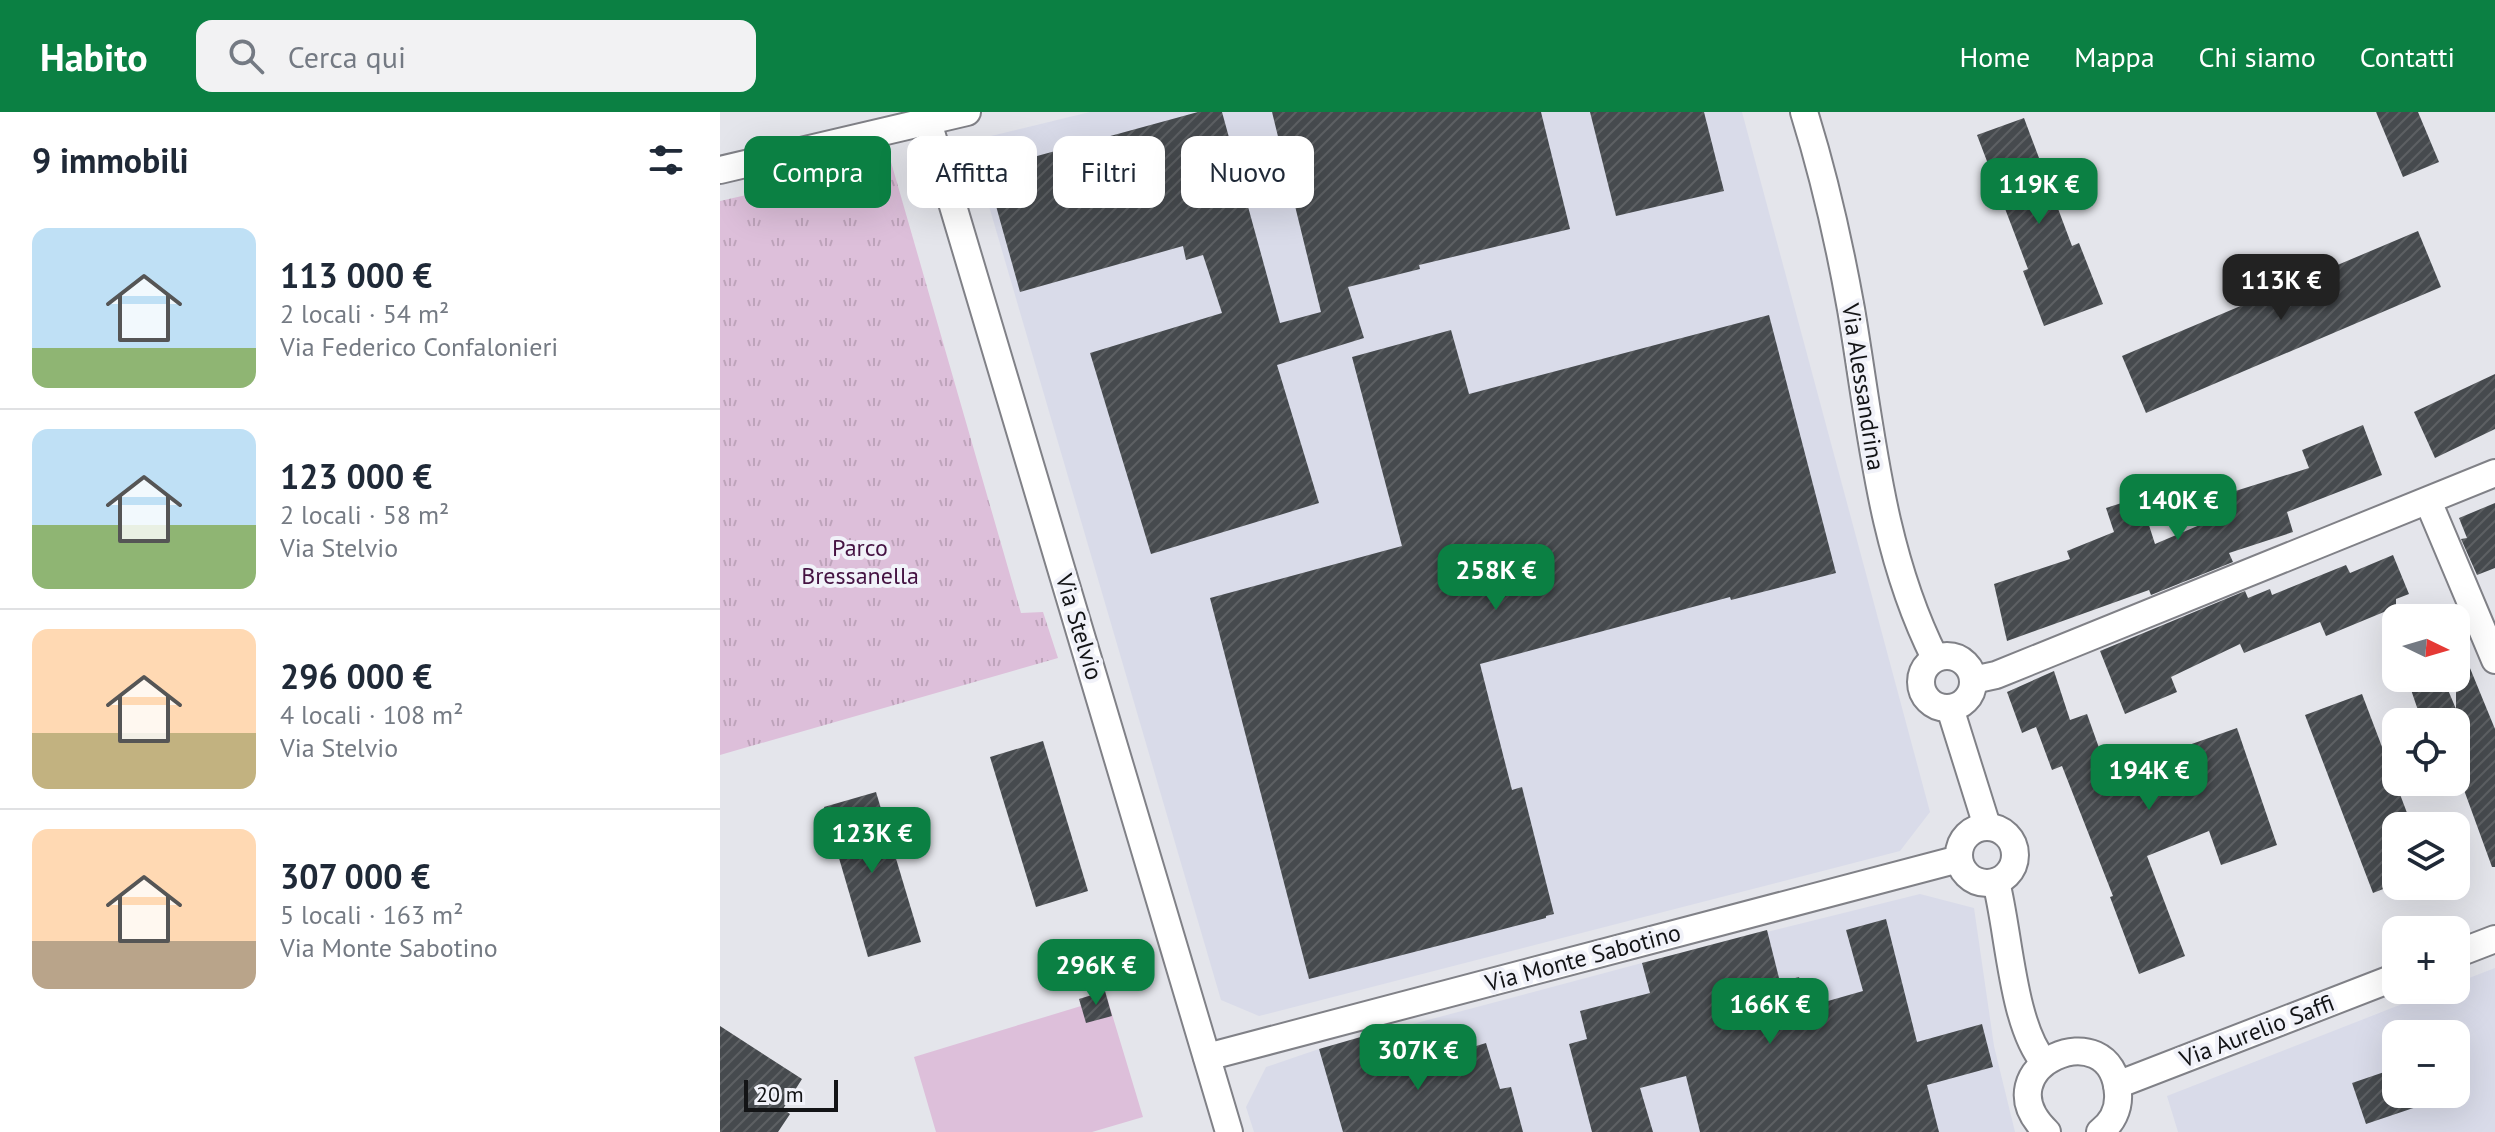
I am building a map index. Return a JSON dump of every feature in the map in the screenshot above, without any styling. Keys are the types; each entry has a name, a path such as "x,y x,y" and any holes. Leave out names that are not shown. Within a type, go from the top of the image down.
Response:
{"street":[{"path":"720,170 967,112"},
{"name":"Via Alessandrina","path":"1804,112 1840,254 1885,515 1909,595 1935,658"},
{"name":"Via Stelvio","path":"928,122 1229,1132"},
{"path":"1973,680 1996,675 2495,473"},
{"path":"2428,501 2495,660"},
{"path":"1935,658 1960,658 1973,680 1970,696 1950,708 1932,704 1922,690 1922,672 1935,658"},
{"path":"1950,708 1987,826"},
{"path":"1987,826 2004,832 2014,846 2014,864 2004,878 1996,882 1977,881 1968,876 1959,859 1963,840 1977,828 1987,826"},
{"name":"Via Monte Sabotino","path":"1207,1057 1959,859"},
{"path":"1996,882 2017,995 2035,1050 2044,1062"},
{"path":"2470,949 2495,939"},
{"name":"Via Aurelio Saffi","path":"2117,1085 2382,982"},
{"path":"2047,1132 2037,1123 2031,1111 2030,1084 2044,1062 2072,1051 2101,1059 2117,1085 2119,1100 2115,1115 2100,1132"}],"shaded area":[{"path":"1090,112 1742,112 1930,812 1900,851 1259,1016 1221,1000 990,208 1037,208 1037,136 991,136"},
{"path":"1920,894 1974,908 1994,1046 2015,1132 1254,1132 1246,1107 1266,1067 1319,1049 1642,963"},
{"path":"2495,968 2495,1132 2178,1132 2167,1096 2402,1004 2470,1004 2470,978"}],"green space":[{"name":"Parco Bressanella","path":"891,162 1021,613 1043,612 1058,658 720,755 720,201 744,196 744,208 891,208"},
{"path":"1105,991 1143,1117 1092,1132 936,1132 914,1057 1081,1006 1079,999"}],"building":[{"path":"1198,112 1222,112 1229,136 1181,136 1181,208 1248,208 1280,323 1321,312 1296,208 1314,208 1314,136 1278,136 1272,112 1541,112 1570,229 1419,265 1420,269 1348,287 1364,338 1277,365 1319,503 1151,554 1090,353 1222,313 1203,255 1186,260 1183,246 1020,292 997,208 1037,208 1037,156 1053,152 1053,208 1165,208 1165,136 1110,136"},
{"path":"1590,112 1704,112 1724,191 1616,216"},
{"path":"2376,112 2418,112 2439,162 2403,177"},
{"path":"2024,118 2072,246 2079,243 2103,304 2044,326 2023,271 2028,269 1977,135"},
{"path":"2418,231 2441,287 2146,413 2122,356"},
{"path":"1769,315 1836,573 1731,600 1730,597 1480,664 1512,790 1522,787 1554,914 1309,979 1210,598 1402,546 1352,357 1451,330 1469,394"},
{"path":"2495,374 2495,429 2435,458 2414,412"},
{"path":"2363,425 2382,475 2287,512 2293,532 2229,553 2233,562 2151,595 2149,590 2007,641 1994,584 2070,559 2067,551 2114,532 2106,508 2140,497 2155,544 2235,510 2229,493 2309,468 2302,450"},
{"path":"2495,503 2495,568 2477,575 2461,539 2467,538 2459,518"},
{"path":"2393,555 2409,594 2396,599 2396,604 2382,604 2382,613 2326,636 2320,622 2244,653 2240,644 2171,677 2177,692 2125,714 2100,651 2245,591 2248,598 2270,589 2272,595 2346,565 2350,573"},
{"path":"2470,668 2495,729 2495,867 2492,867 2466,796 2470,796 2470,708 2456,708 2456,692 2470,692"},
{"path":"2054,671 2070,720 2087,714 2114,790 2174,767 2169,752 2237,728 2277,845 2221,865 2209,831 2147,856 2185,956 2139,974 2110,897 2113,896 2062,766 2052,770 2036,727 2022,733 2007,692"},
{"path":"2412,692 2449,692 2456,708 2417,708"},
{"path":"2362,694 2382,747 2382,796 2401,796 2407,812 2382,812 2382,889 2373,893 2305,715"},
{"path":"1043,741 1088,891 1036,907 990,757"},
{"path":"876,792 921,942 868,957 824,807"},
{"path":"1886,919 1917,1042 1982,1024 1993,1067 1927,1085 1939,1132 1700,1132 1686,1076 1640,1088 1653,1132 1592,1132 1569,1044 1587,1039 1580,1011 1650,993 1642,963 1767,930 1780,982 1799,977 1807,1007 1863,991 1846,930"},
{"path":"1105,991 1112,1016 1086,1023 1079,999"},
{"path":"720,1026 802,1079 783,1109 790,1114 778,1132 720,1132"},
{"path":"1371,1034 1384,1074 1486,1043 1500,1089 1511,1087 1523,1132 1343,1132 1319,1049"},
{"path":"2382,1073 2382,1108 2413,1108 2366,1124 2352,1083"}]}
